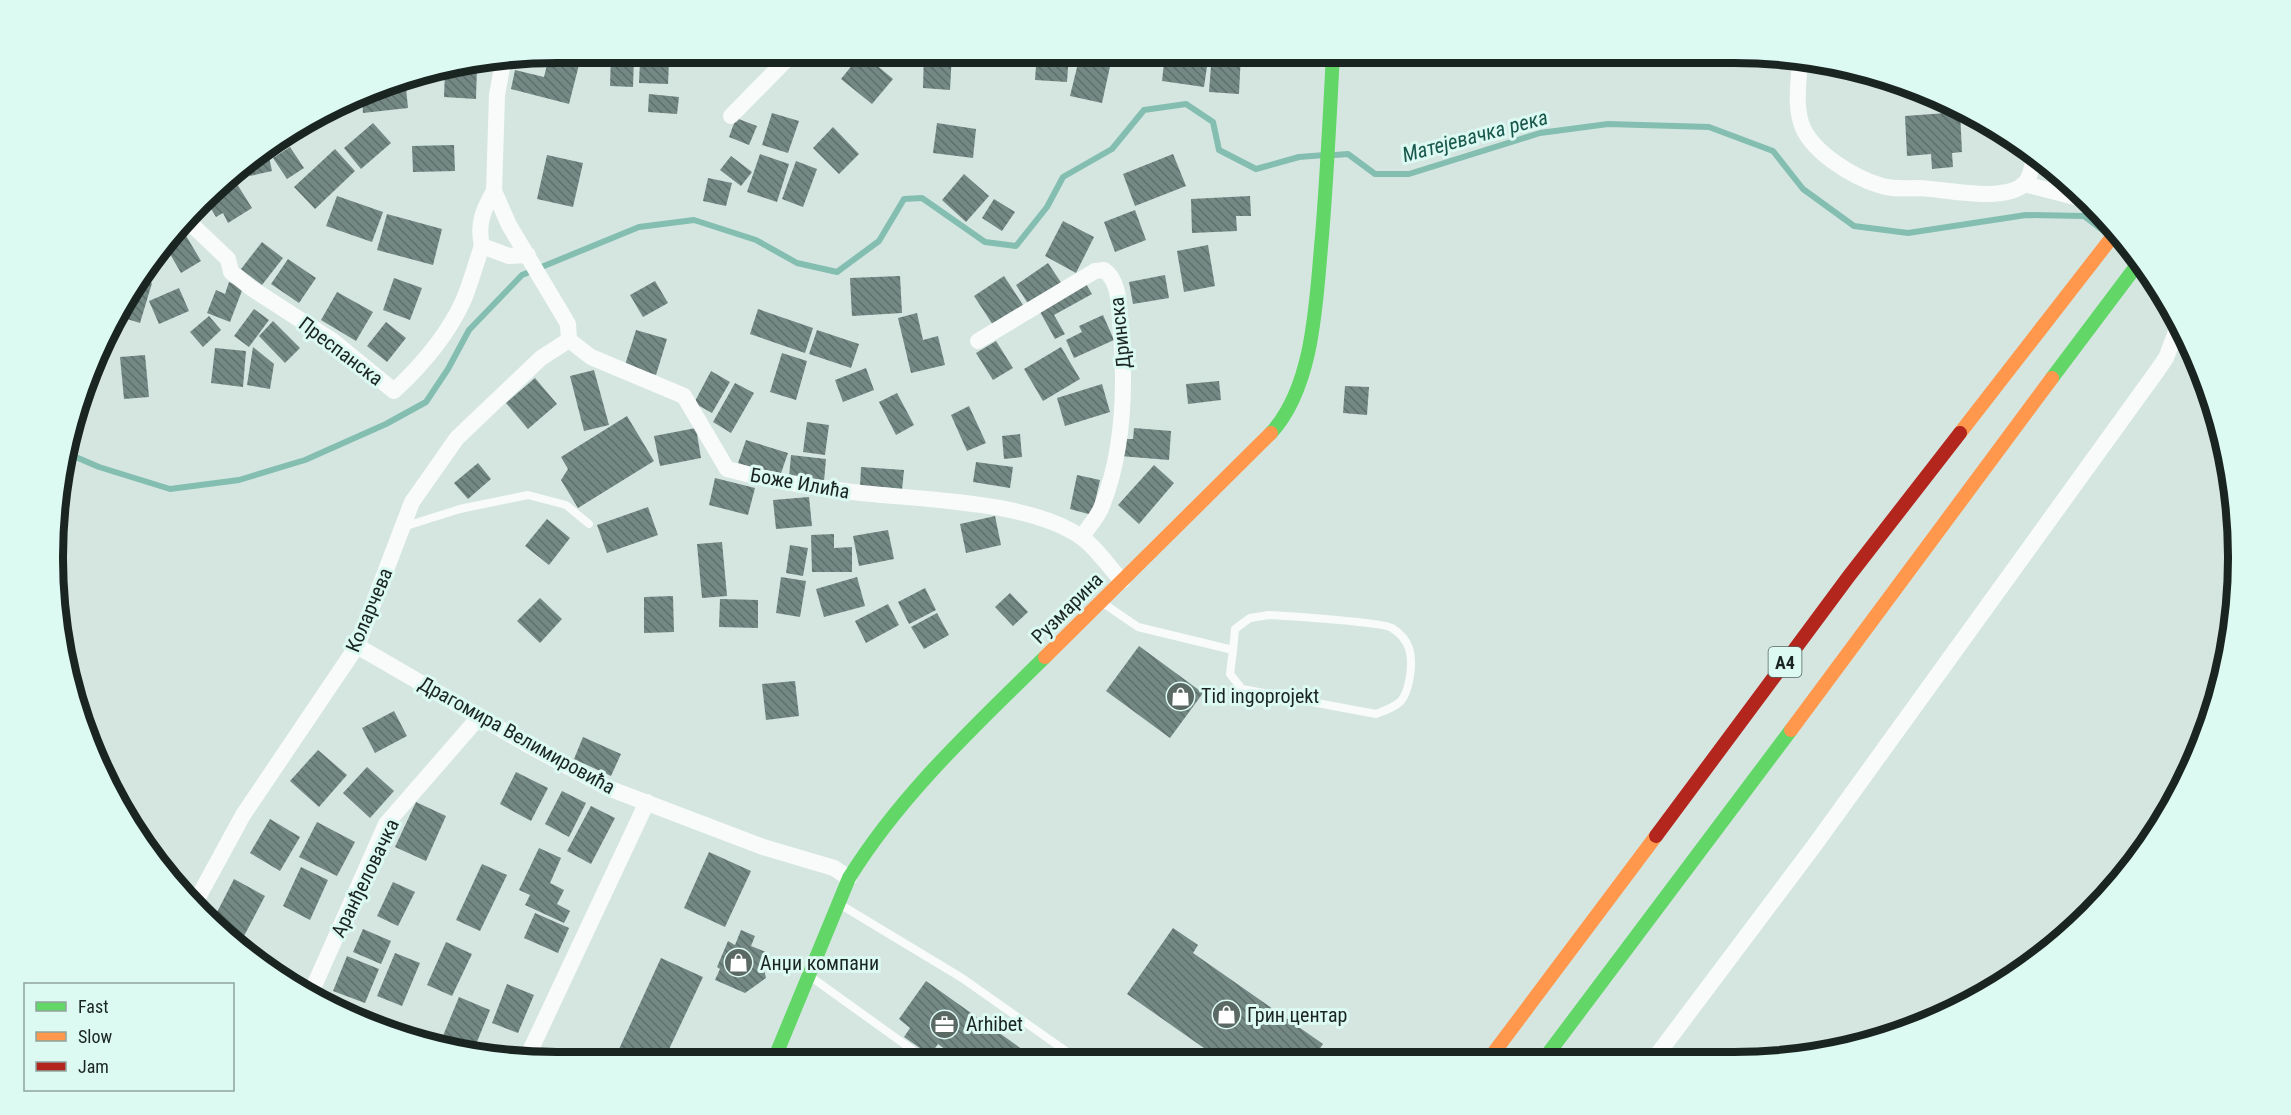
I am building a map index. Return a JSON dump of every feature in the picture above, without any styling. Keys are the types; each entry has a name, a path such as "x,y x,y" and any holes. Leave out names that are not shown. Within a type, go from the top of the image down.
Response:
{"main road":[{"name":"Рузмарина","path":"777,1052 838,903 864,851 905,801 1278,425 1299,383 1314,325 1328,164 1333,63"},
{"name":"A4","path":"1495,1052 1856,567 2111,238"},
{"name":"A4","path":"1549,1052 1712,839 1912,565 2135,268"}],"street":[{"path":"731,116 782,63"},
{"path":"502,66 497,95 494,191 509,225 568,324 569,340"},
{"path":"1800,67 1798,105 1803,129 1820,150 1851,171 1879,185 1893,188 1996,194 2024,184 2070,196"},
{"path":"2024,184 2031,172 2032,163"},
{"path":"494,191 483,208 478,231 483,246 509,255 528,255"},
{"name":"Преспанска","path":"192,225 228,259 231,272 333,340 394,391 412,374 451,321 463,300 483,246"},
{"name":"Дринска","path":"978,341 1095,271 1104,270 1111,276 1118,298 1125,365 1122,410 1114,463 1102,508 1082,537"},
{"path":"1659,1052 1814,846 2157,371 2166,358 2175,335"},
{"name":"Боже Илића","path":"569,340 591,357 684,396 727,469 764,479 852,492 1009,509 1050,522 1082,537 1122,581"},
{"name":"Коларчева","path":"198,897 243,815 357,646 412,502 457,438 541,358 569,340"},
{"name":"Драгомира Велимировића","path":"357,646 598,783 763,847 834,868 849,878"},
{"name":"Аранђеловачка","path":"313,988 386,824 480,716"},
{"path":"531,1049 647,802"}],"lane":[{"path":"403,527 460,509 528,495 566,505 590,524"},
{"path":"1101,601 1138,627 1233,650"},
{"path":"1269,615 1390,626 1409,646 1412,663 1407,694 1396,706 1376,714 1242,689 1230,674 1233,650 1235,629 1250,618 1269,615"},
{"path":"838,903 962,978 1066,1052"},
{"path":"807,975 915,1052"}],"building":[{"path":"547,63 579,63 569,104 511,89 515,70 544,77"},
{"path":"611,63 634,63 633,87 610,86"},
{"path":"640,63 669,63 668,84 639,83"},
{"path":"854,63 874,63 893,79 872,104 841,79"},
{"path":"924,63 951,63 950,90 923,88"},
{"path":"1036,63 1068,63 1067,82 1035,80"},
{"path":"1078,63 1111,63 1102,103 1070,96"},
{"path":"1164,63 1208,63 1204,87 1162,81"},
{"path":"1211,63 1241,63 1239,94 1209,92"},
{"path":"477,70 476,99 444,97 445,77"},
{"path":"406,87 408,108 363,113 362,104"},
{"path":"649,94 679,97 677,114 648,112"},
{"path":"772,113 799,121 788,153 762,145"},
{"path":"1949,113 1960,118 1962,152 1952,153 1953,167 1932,169 1931,154 1907,156 1905,116"},
{"path":"736,118 757,126 749,145 729,137"},
{"path":"373,123 391,143 361,169 344,148"},
{"path":"937,123 976,129 973,158 933,153"},
{"path":"833,127 859,154 839,174 813,148"},
{"path":"454,145 455,171 413,172 412,146"},
{"path":"290,147 304,168 287,179 273,158"},
{"path":"335,149 355,171 315,209 294,187"},
{"path":"760,154 789,164 777,202 747,192"},
{"path":"1173,154 1186,186 1135,206 1123,174"},
{"path":"547,155 583,163 573,207 537,199"},
{"path":"269,156 272,171 250,176 249,171"},
{"path":"731,156 752,172 741,186 720,170"},
{"path":"796,161 817,169 803,207 782,199"},
{"path":"964,174 989,196 966,222 942,200"},
{"path":"708,178 732,183 726,206 703,201"},
{"path":"236,182 252,208 228,223 223,213 216,217 210,206"},
{"path":"337,196 383,212 372,242 326,226"},
{"path":"1250,196 1251,216 1236,216 1237,231 1192,233 1191,199"},
{"path":"994,199 1015,212 1002,231 982,218"},
{"path":"1135,210 1146,240 1115,252 1104,222"},
{"path":"387,214 442,229 433,265 377,250"},
{"path":"1063,221 1094,237 1076,273 1045,256"},
{"path":"184,233 201,261 181,273 169,252"},
{"path":"262,242 283,258 262,285 241,269"},
{"path":"1208,245 1215,286 1184,292 1177,251"},
{"path":"288,259 316,278 299,303 271,284"},
{"path":"1048,263 1062,284 1029,305 1016,285"},
{"path":"1165,275 1169,298 1133,304 1129,282"},
{"path":"900,276 902,313 852,316 850,278"},
{"path":"1004,276 1025,308 995,328 974,296"},
{"path":"394,278 422,288 410,320 383,310"},
{"path":"147,281 152,283 140,323 125,318"},
{"path":"655,281 668,303 643,317 630,295"},
{"path":"229,282 243,288 230,322 207,313 216,290 225,294"},
{"path":"1086,284 1092,294 1054,315 1065,334 1055,339 1039,310"},
{"path":"179,288 189,311 159,324 149,301"},
{"path":"337,292 373,312 356,341 321,320"},
{"path":"254,309 269,320 249,347 234,336"},
{"path":"758,309 813,328 805,353 750,334"},
{"path":"917,313 923,340 938,336 945,365 911,373 898,318"},
{"path":"1103,315 1114,340 1074,358 1066,340 1082,332 1079,326"},
{"path":"209,316 221,330 203,347 190,332"},
{"path":"273,321 300,348 285,363 259,336"},
{"path":"386,322 406,338 387,362 367,346"},
{"path":"636,330 667,339 656,375 625,365"},
{"path":"817,330 859,344 851,368 809,354"},
{"path":"996,341 1013,368 993,380 976,353"},
{"path":"253,347 274,364 270,389 247,385"},
{"path":"1061,347 1080,379 1043,401 1024,369"},
{"path":"215,348 246,351 243,387 211,383"},
{"path":"782,353 807,361 796,400 770,392"},
{"path":"145,355 149,397 124,399 120,357"},
{"path":"866,368 874,390 843,402 835,380"},
{"path":"594,370 609,425 584,431 570,376"},
{"path":"711,371 730,382 712,413 694,403"},
{"path":"535,378 557,404 528,429 506,403"},
{"path":"1219,381 1221,400 1188,404 1186,384"},
{"path":"735,383 754,393 731,433 713,422"},
{"path":"1102,384 1110,412 1065,426 1057,398"},
{"path":"1345,386 1369,387 1367,415 1343,413"},
{"path":"897,393 914,425 896,435 879,402"},
{"path":"969,406 986,443 967,451 951,415"},
{"path":"627,416 654,461 578,508 561,480 568,469 561,457"},
{"path":"807,422 829,425 825,455 803,452"},
{"path":"696,428 701,458 660,466 654,436"},
{"path":"1134,428 1171,431 1169,460 1120,456 1121,439 1133,439"},
{"path":"1020,434 1022,457 1004,459 1002,436"},
{"path":"746,440 788,453 780,476 738,463"},
{"path":"791,455 826,459 824,481 789,477"},
{"path":"976,462 1013,467 1010,488 973,482"},
{"path":"478,463 491,479 468,499 454,483"},
{"path":"1154,465 1174,483 1139,524 1118,505"},
{"path":"861,467 904,470 902,490 860,487"},
{"path":"1077,475 1100,480 1092,515 1070,509"},
{"path":"715,478 755,488 748,515 709,505"},
{"path":"809,497 812,526 776,529 773,500"},
{"path":"648,507 658,535 607,553 597,525"},
{"path":"995,516 1001,545 966,553 960,524"},
{"path":"547,519 570,538 549,565 525,546"},
{"path":"888,530 894,559 859,566 853,536"},
{"path":"834,534 834,548 852,547 852,572 812,572 811,535"},
{"path":"722,542 727,596 702,598 697,544"},
{"path":"790,545 808,548 803,576 786,573"},
{"path":"781,577 806,581 800,617 776,613"},
{"path":"857,577 865,606 824,617 816,589"},
{"path":"925,588 936,610 909,624 898,602"},
{"path":"1010,593 1028,612 1013,626 995,607"},
{"path":"673,596 674,632 644,633 644,597"},
{"path":"540,598 562,619 540,643 517,621"},
{"path":"720,599 758,600 758,628 719,627"},
{"path":"888,604 899,625 866,643 855,621"},
{"path":"937,613 949,635 924,649 911,627"},
{"path":"1139,646 1203,693 1170,738 1106,691"},
{"path":"795,681 799,716 766,720 762,684"},
{"path":"394,711 407,736 375,753 362,728"},
{"path":"583,737 621,754 611,776 574,759"},
{"path":"318,750 347,775 319,807 290,781"},
{"path":"367,767 394,791 370,818 343,793"},
{"path":"516,772 548,788 531,821 500,804"},
{"path":"562,791 586,803 569,837 545,824"},
{"path":"416,802 446,816 426,861 395,847"},
{"path":"591,806 615,818 591,864 567,851"},
{"path":"270,819 300,837 280,871 250,853"},
{"path":"317,822 355,842 337,876 299,857"},
{"path":"539,848 561,858 550,883 564,890 557,904 570,911 564,923 525,905 530,895 519,890"},
{"path":"709,852 751,871 725,927 684,908"},
{"path":"482,864 507,875 480,931 456,920"},
{"path":"301,867 328,880 310,920 283,906"},
{"path":"234,879 265,896 244,936 232,930 216,914"},
{"path":"393,882 415,892 398,926 377,916"},
{"path":"535,913 569,928 558,953 524,938"},
{"path":"1173,928 1198,945 1193,953 1323,1044 1318,1052 1210,1052 1127,994"},
{"path":"363,929 391,941 381,964 353,952"},
{"path":"741,930 755,936 751,946 768,953 763,965 766,978 745,993 715,980 720,969 717,967 728,941 735,945"},
{"path":"446,942 472,954 452,996 427,985"},
{"path":"395,953 420,963 402,1006 377,996"},
{"path":"347,956 379,969 365,1003 333,991"},
{"path":"661,958 703,977 668,1052 618,1052"},
{"name":"Arhibet","path":"926,981 1026,1052 949,1052 938,1044 932,1052 926,1052 904,1037 910,1028 899,1019"},
{"path":"507,984 534,995 518,1033 492,1023"},
{"path":"459,997 490,1010 476,1045 442,1038"}],"waterway":[{"name":"Матејевачка река","path":"74,456 99,467 170,489 239,480 305,460 386,424 426,402 448,369 469,330 522,275 639,227 694,220 756,240 797,263 837,272 879,241 904,199 922,198 985,242 1016,246 1047,207 1063,177 1112,149 1144,110 1186,104 1213,122 1219,150 1256,169 1299,157 1325,155"},
{"name":"Матејевачка река","path":"1335,155 1348,154 1375,174 1409,174 1540,133 1608,124 1709,127 1773,151 1803,189 1854,226 1908,233 2026,215 2084,216 2106,233"}],"traffic: fast":[{"path":"1271,433 1286,413 1297,391 1311,340 1324,213 1332,63"},
{"path":"2052,378 2135,268"},
{"path":"777,1052 849,878 869,847 915,789 940,762 1045,657"},
{"path":"1549,1052 1791,730"}],"traffic: slow":[{"path":"1960,433 2111,238"},
{"path":"1791,730 2052,378"},
{"path":"1045,657 1271,433"},
{"path":"1494,1052 1656,836"}],"traffic: jam":[{"path":"1656,836 1849,576 1960,433"}],"place":[{"name":"Tid ingoprojekt","path":"1180,696"},
{"name":"Анџи компани","path":"739,963"},
{"name":"Грин центар","path":"1226,1015"},
{"name":"Arhibet","path":"945,1024"}]}
